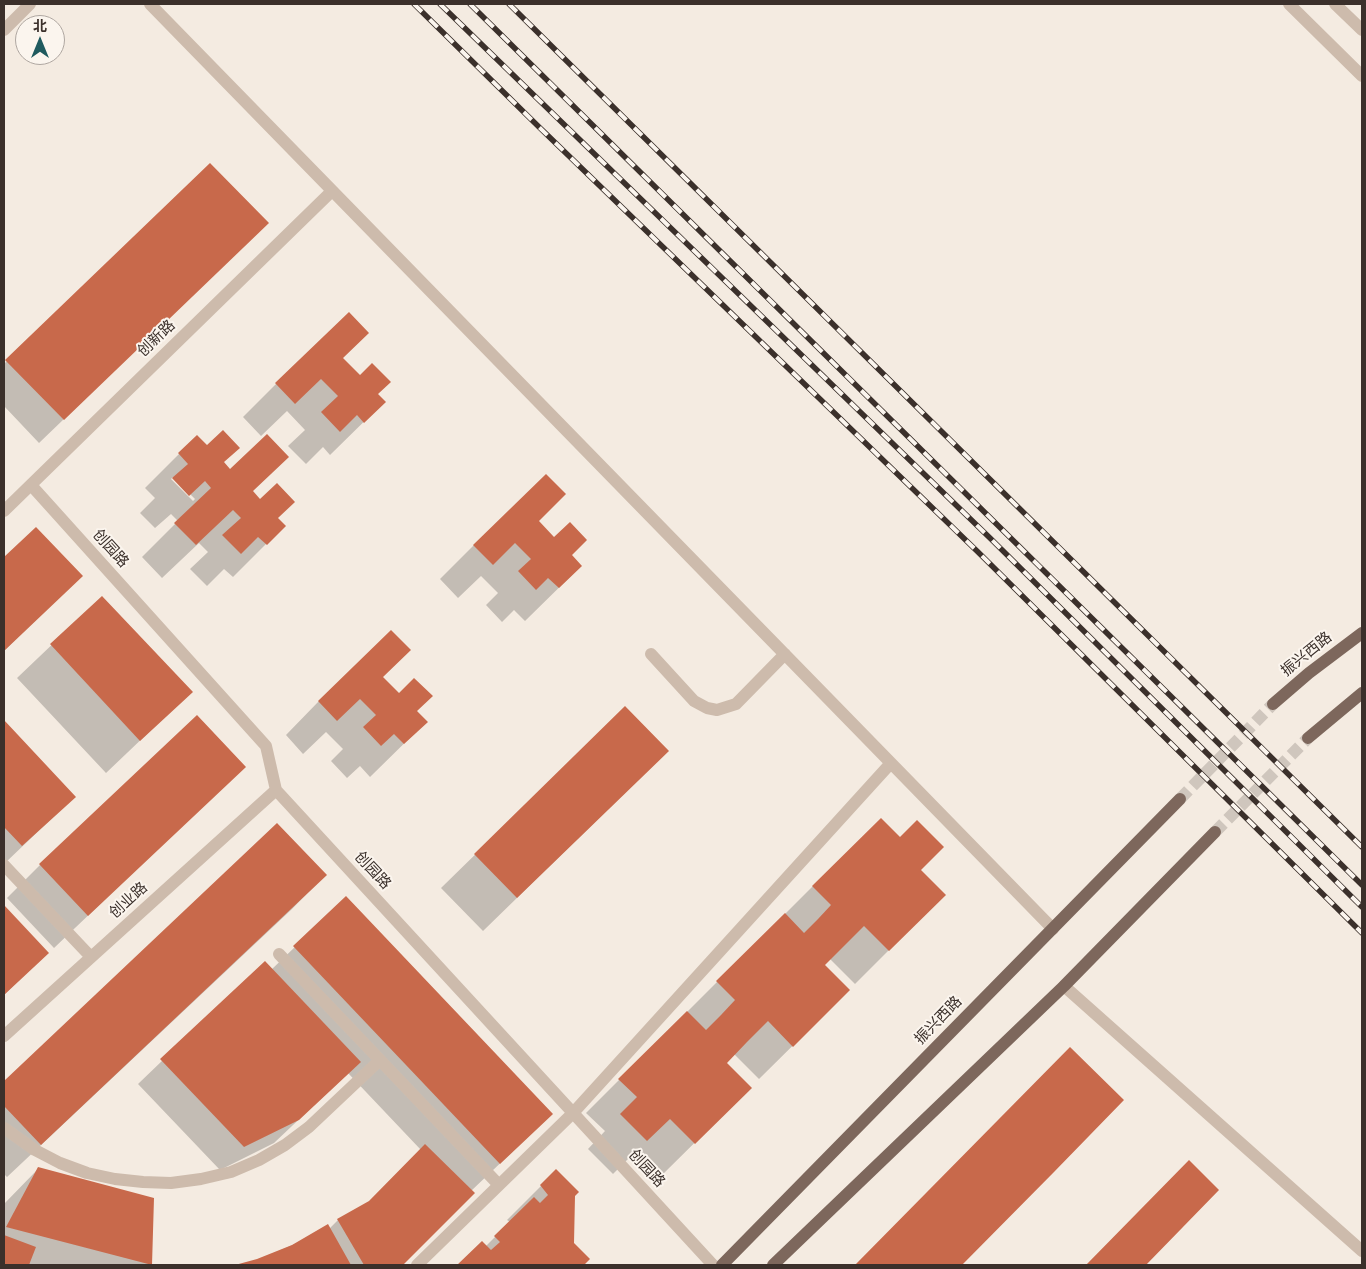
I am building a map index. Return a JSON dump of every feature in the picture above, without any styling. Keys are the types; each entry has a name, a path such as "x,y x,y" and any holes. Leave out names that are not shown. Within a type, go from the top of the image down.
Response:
{"main road":[{"name":"振兴西路","path":"1273,704 1309,673 1362,633"},
{"path":"1308,738 1362,693"},
{"name":"振兴西路","path":"722,1265 1180,799"},
{"path":"773,1265 1064,986 1215,832"}],"street":[{"path":"4,30 30,4"},
{"path":"150,4 1053,928"},
{"path":"1289,4 1362,76"},
{"path":"1335,4 1362,30"},
{"name":"创新路","path":"4,511 332,191"},
{"name":"创园路","path":"30,485 266,746 276,790 713,1265"},
{"path":"652,654 694,702 717,710 736,704 785,654"},
{"path":"417,1265 573,1113 891,763"},
{"name":"创业路","path":"4,1036 276,790"},
{"path":"4,866 91,957"},
{"path":"279,954 499,1185"},
{"path":"1064,986 1362,1250"},
{"path":"4,1128 35,1150 60,1163 114,1179 171,1183 201,1179 231,1172 259,1160 285,1145 309,1127 380,1060"}],"building":[{"path":"210,163 269,223 64,420 5,360"},
{"path":"349,312 369,333 343,358 360,375 372,363 391,382 378,394 386,402 364,423 357,415 340,432 321,412 338,396 321,379 295,404 275,383"},
{"path":"223,430 240,448 224,462 230,469 267,434 289,457 253,491 260,499 277,483 295,502 278,518 286,526 267,545 258,537 241,554 222,535 241,518 233,510 196,545 174,523 211,488 205,481 189,496 172,478 188,464 178,453 197,435 207,445"},
{"path":"546,474 566,494 539,521 554,537 570,522 587,540 572,555 582,566 559,588 548,578 536,590 518,571 531,559 515,543 493,565 473,545"},
{"path":"36,527 83,576 4,651 4,557"},
{"path":"102,596 193,692 140,741 50,644"},
{"path":"391,630 411,650 383,677 399,693 414,678 433,696 417,711 428,722 404,744 394,734 381,746 363,727 376,715 360,699 337,721 318,701"},
{"path":"625,706 669,751 517,898 474,854"},
{"path":"197,715 246,767 88,916 39,864"},
{"path":"4,720 76,797 22,846 4,827"},
{"path":"881,818 900,837 917,820 944,847 921,870 946,895 889,951 864,926 825,965 850,990 793,1047 768,1021 727,1063 752,1088 695,1144 670,1119 647,1141 620,1114 637,1097 618,1079 687,1011 706,1030 735,1000 716,981 785,913 804,933 831,905 812,886"},
{"path":"277,823 327,875 41,1145 4,1106 4,1081"},
{"path":"346,896 553,1114 500,1164 293,946"},
{"path":"4,905 49,953 4,995"},
{"path":"265,961 361,1062 299,1120 244,1147 160,1059"},
{"path":"1070,1047 1124,1100 1054,1172 962,1265 855,1265"},
{"path":"425,1144 475,1193 404,1264 364,1265 337,1219 369,1201"},
{"path":"1189,1160 1219,1190 1146,1265 1086,1265"},
{"path":"38,1167 154,1198 152,1265 6,1227"},
{"path":"556,1169 579,1192 575,1196 574,1243 590,1259 584,1265 457,1265 482,1241 491,1250 500,1242 494,1236 534,1197 540,1203 548,1195 540,1185"},
{"path":"328,1224 351,1265 235,1265 257,1259 292,1245"},
{"path":"4,1235 36,1247 29,1265 4,1265"}],"tunnel":[{"path":"1180,799 1273,704"},
{"path":"1215,832 1308,738"}],"railway":[{"path":"414,4 978,552 1362,933"},
{"path":"440,4 991,539 1362,907"},
{"path":"470,4 1362,885"},
{"path":"509,4 1362,847"}]}
